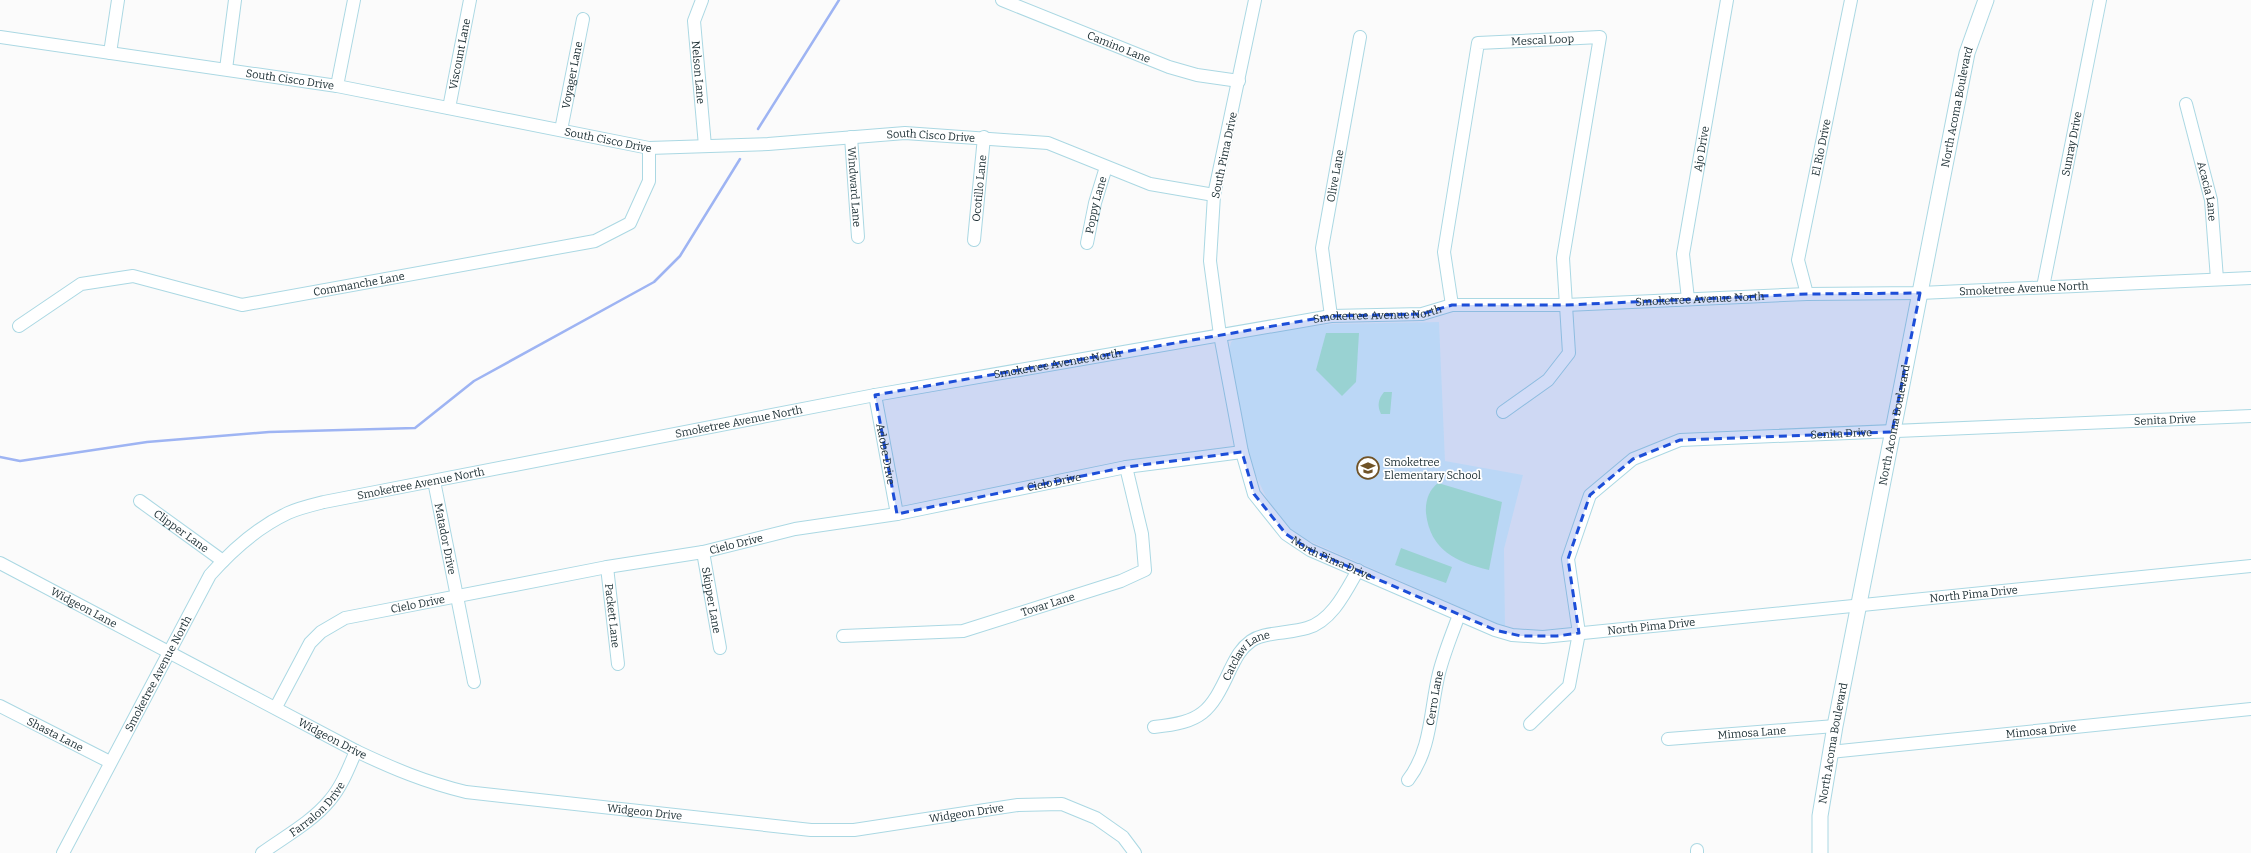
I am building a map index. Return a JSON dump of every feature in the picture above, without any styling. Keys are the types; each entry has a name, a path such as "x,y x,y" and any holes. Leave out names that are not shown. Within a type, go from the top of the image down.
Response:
{"main road":[{"name":"North Acoma Boulevard","path":"1820,853 1820,816 1830,752 1892,432 1967,53 1986,0"}],"street":[{"path":"110,53 118,0"},
{"path":"226,69 236,0"},
{"path":"337,86 354,0"},
{"name":"Viscount Lane","path":"449,108 470,0"},
{"name":"Nelson Lane","path":"702,0 694,21 705,146"},
{"name":"Camino Lane","path":"1002,0 1181,71 1239,81"},
{"name":"South Pima Drive","path":"1220,336 1210,261 1214,195 1255,0"},
{"name":"Ajo Drive","path":"1688,299 1683,254 1724,8 1727,0"},
{"name":"El Rio Drive","path":"1807,294 1798,260 1851,0"},
{"name":"Sunray Drive","path":"2044,287 2100,0"},
{"name":"Voyager Lane","path":"561,130 583,19"},
{"name":"Olive Lane","path":"1331,316 1322,248 1360,36"},
{"name":"South Cisco Drive","path":"0,37 337,86 649,148 705,146 905,133 984,137 1048,143 1150,184 1214,195"},
{"name":"Mescal Loop","path":"1452,305 1444,252 1478,43 1600,37 1563,258 1566,305"},
{"name":"Acacia Lane","path":"2186,104 2211,200 2216,279"},
{"name":"Windward Lane","path":"850,137 858,237"},
{"name":"Ocotillo Lane","path":"974,240 984,137"},
{"name":"Commanche Lane","path":"19,326 81,284 133,276 242,305 596,241 630,223 649,181 649,148"},
{"name":"Poppy Lane","path":"1087,243 1095,203 1106,167"},
{"name":"Smoketree Avenue North","path":"63,853 168,651 210,575 223,561 258,530 289,513 324,502 875,395 1331,316 1422,314 1452,305 1566,305 1807,294 1920,293 2251,278"},
{"path":"1503,412 1548,380 1569,353 1566,305"},
{"name":"North Pima Drive","path":"1220,336 1242,452 1254,494 1286,534 1310,550 1459,615 1512,635 1543,637 1858,607 2251,566"},
{"name":"Adobe Drive","path":"875,395 896,514"},
{"name":"Senita Drive","path":"1530,724 1569,686 1579,633 1568,559 1590,495 1633,459 1680,440 2251,416"},
{"name":"Cielo Drive","path":"276,707 310,643 320,632 345,618 607,568 702,552 795,529 896,514 1126,467 1242,452"},
{"name":"Tovar Lane","path":"843,636 963,631 1121,581 1145,570 1142,534 1126,467"},
{"name":"Matador Drive","path":"434,481 456,598 474,682"},
{"name":"Clipper Lane","path":"140,501 223,561"},
{"name":"Skipper Lane","path":"702,552 720,648"},
{"name":"Widgeon Lane","path":"0,564 168,651"},
{"name":"Packett Lane","path":"607,568 618,664"},
{"name":"Catclaw Lane","path":"1154,727 1191,721 1205,712 1215,699 1240,650 1252,640 1267,634 1308,628 1319,622 1336,606 1358,570"},
{"name":"Cerro Lane","path":"1408,780 1420,760 1427,741 1439,672 1459,615"},
{"name":"Widgeon Drive","path":"168,651 276,707 356,751 404,774 428,783 466,792 811,830 854,830 1018,805 1062,804 1096,818 1123,837 1135,853"},
{"name":"Shasta Lane","path":"0,706 110,762"},
{"name":"Mimosa Drive","path":"1830,752 2251,709"},
{"name":"Mimosa Lane","path":"1668,739 1835,726"},
{"name":"Farralon Drive","path":"262,853 312,817 330,800 345,777 356,751"}],"highlighted area":[{"path":"1920,293 1892,432 1680,440 1633,459 1590,495 1568,559 1579,633 1557,636 1521,636 1495,630 1310,550 1286,534 1254,494 1242,452 1126,467 897,514 875,395 1331,316 1422,314 1452,305 1566,305 1807,294"}],"shaded area":[{"name":"Smoketree Elementary School","path":"1439,322 1445,461 1523,475 1504,549 1505,627 1305,539 1290,529 1267,499 1249,461 1229,351 1231,342 1237,336 1332,324"}],"green space":[{"path":"1326,333 1359,333 1356,382 1342,396 1316,370"},
{"path":"1384,392 1392,392 1390,414 1381,414 1379,408 1379,400"},
{"path":"1438,483 1502,502 1489,570 1466,563 1456,558 1439,545 1433,536 1426,513 1426,504 1430,492"},
{"path":"1401,548 1452,567 1446,583 1395,565"}],"waterway":[{"path":"758,129 839,0"},
{"path":"0,457 20,461 147,442 269,432 415,428 474,381 654,282 680,256 740,159"}],"place":[{"name":"Smoketree Elementary School","path":"1368,468"}]}
